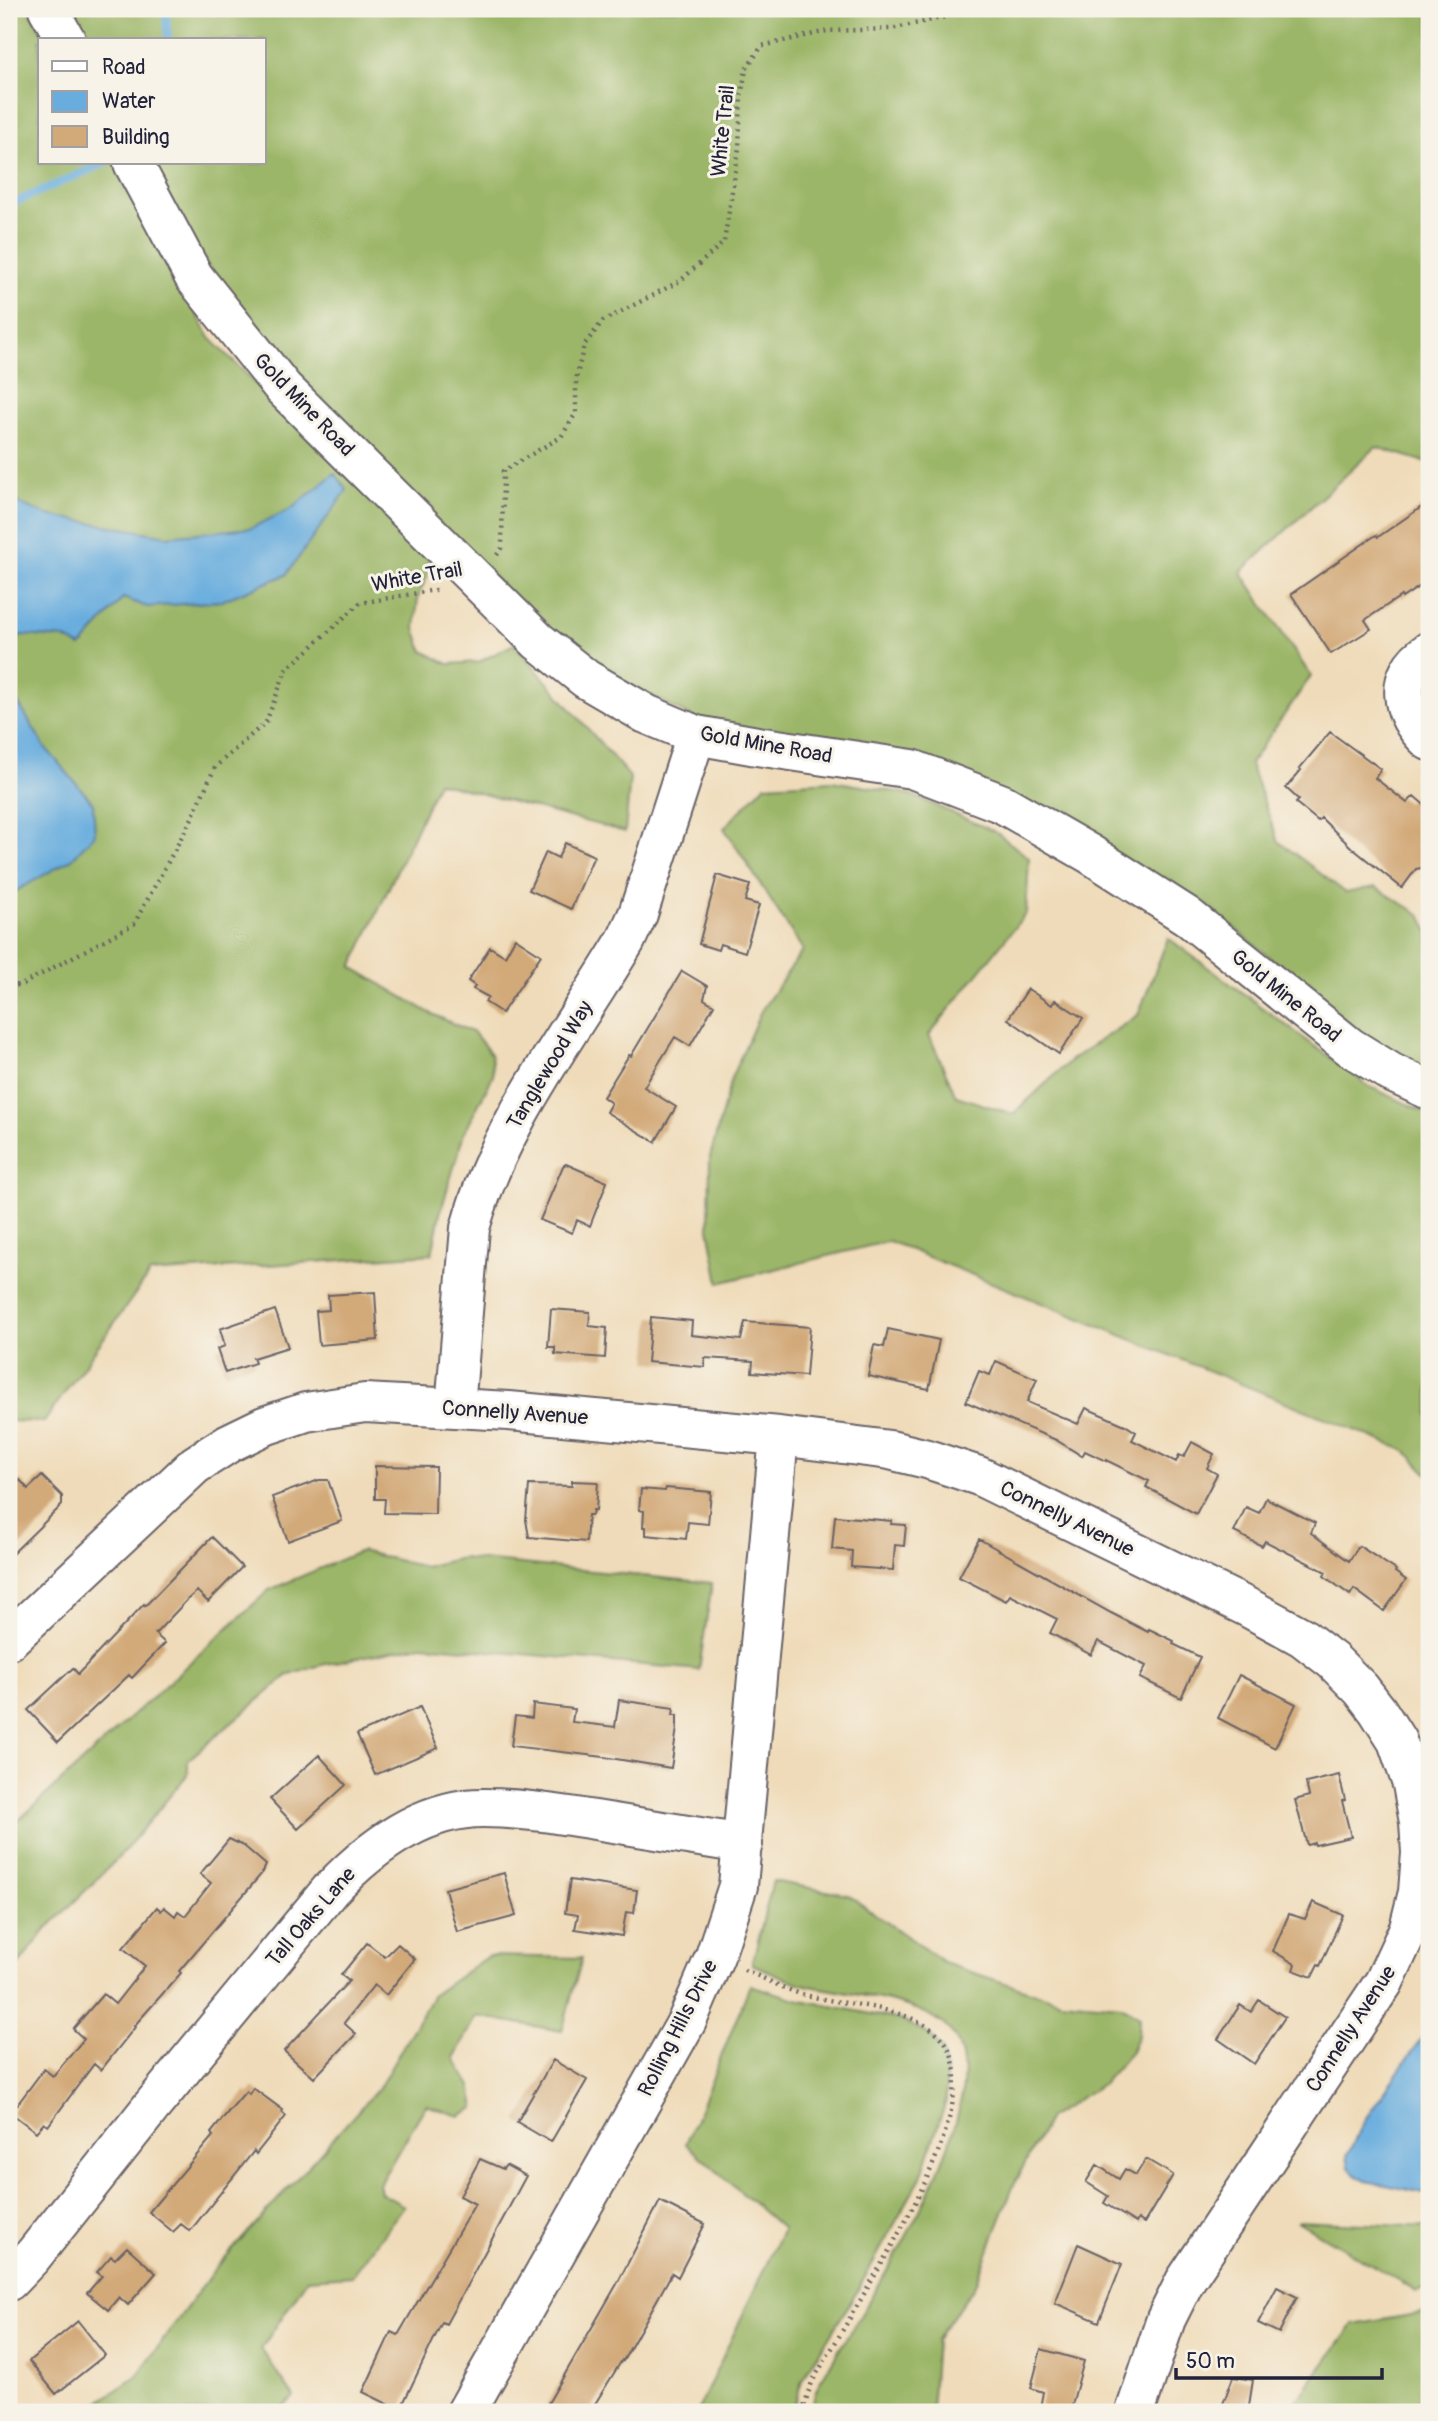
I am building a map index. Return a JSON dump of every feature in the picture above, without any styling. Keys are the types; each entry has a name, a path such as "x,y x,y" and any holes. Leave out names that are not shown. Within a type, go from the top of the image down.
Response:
{"street":[{"path":"48,9 65,38"},
{"name":"Gold Mine Road","path":"134,164 194,277 283,388 538,641 593,684 646,714 696,735 912,769 1003,804 1090,854 1187,916 1350,1047 1392,1073 1429,1090"},
{"path":"1429,651 1410,670 1404,698 1412,721 1429,741"},
{"name":"Tanglewood Way","path":"455,1408 470,1228 478,1200 500,1148 626,940 638,914 696,735"},
{"name":"Connelly Avenue","path":"9,1640 195,1465 229,1443 264,1426 306,1412 365,1403 455,1408 779,1436 890,1450 927,1459 979,1476 1237,1602 1302,1637 1333,1661 1361,1689 1397,1741 1412,1784 1420,1837 1418,1892 1409,1928 1384,1982 1185,2281 1166,2319 1135,2412"},
{"name":"Rolling Hills Drive","path":"466,2412 687,2021 715,1956 738,1886 779,1436"},
{"name":"Tall Oaks Lane","path":"9,2281 32,2257 331,1889 373,1849 416,1824 449,1813 481,1808 536,1811 743,1843"}],"path":[{"name":"White Trail","path":"9,987 23,984 134,924 191,820 215,767 266,722 286,670 360,603 479,583 502,548 503,471 561,437 576,413 576,379 584,345 603,321 680,281 724,242 740,148 741,96 746,69 762,46 827,31 891,29 972,9"},
{"path":"738,1967 797,1993 906,2015 933,2029 947,2044 954,2066 954,2088 947,2130 924,2187 812,2382 802,2412"}],"green space":[{"path":"9,9 29,9 45,38 38,38 38,164 115,164 210,338 428,556 427,576 418,597 415,628 423,651 448,664 479,662 514,644 630,777 625,832 438,782 352,967 430,1013 474,1033 491,1054 493,1076 464,1133 440,1214 432,1254 150,1273 44,1422 9,1421"},
{"path":"65,9 1429,9 1429,463 1376,447 1241,572 1311,676 1250,764 1278,841 1346,893 1375,887 1421,915 1429,932 1429,1077 1396,1062 1204,903 1025,804 702,722 600,670 550,634 297,385 208,267 151,164 266,164 266,38 81,38"},
{"path":"832,781 909,794 996,832 1029,858 1026,913 929,1035 956,1096 1013,1114 1071,1060 1138,1015 1168,938 1370,1087 1429,1114 1429,1475 1406,1451 889,1241 719,1283 709,1228 710,1157 732,1076 761,1011 803,950 724,828 765,785"},
{"path":"361,1551 424,1567 462,1558 712,1583 699,1670 421,1645 321,1665 287,1676 188,1760 188,1774 122,1854 45,1931 9,1977 9,1829 269,1590"},
{"path":"773,1881 848,1895 946,1964 1061,2001 1121,2006 1139,2017 1138,2035 1131,2052 1102,2084 1049,2118 1015,2182 974,2287 936,2340 931,2412 810,2412 820,2382 895,2257 924,2202 948,2147 962,2097 962,2054 943,2024 914,2009 878,1998 806,1985 752,1964"},
{"path":"488,1956 582,1958 562,2031 477,2016 454,2058 471,2086 475,2108 459,2116 426,2105 379,2184 381,2193 404,2206 352,2276 307,2279 261,2349 294,2397 279,2412 84,2412 137,2376 214,2270 379,2088 433,1995"},
{"path":"750,1985 796,1999 901,2020 928,2034 942,2049 946,2072 946,2101 921,2177 852,2300 802,2380 793,2412 697,2412 783,2229 686,2144"},
{"path":"1297,2221 1429,2227 1429,2285 1417,2291"},
{"path":"1429,2312 1429,2412 1288,2412 1353,2325"}],"water":[{"path":"335,473 347,490 286,575 221,601 147,607 123,598 81,647 64,638 21,635 9,650 9,499 47,515 167,536 251,528 291,509"},
{"path":"9,650 11,691 44,746 93,803 95,834 72,859 9,895"},
{"path":"1429,2028 1429,2194 1366,2181 1355,2175 1349,2167 1347,2156 1366,2118"}],"building":[{"path":"1429,502 1429,580 1365,620 1371,629 1331,654 1291,594"},
{"path":"1330,732 1381,769 1375,778 1407,803 1414,796 1429,809 1429,858 1421,868 1416,869 1402,888 1352,848 1321,818 1318,821 1296,803 1299,800 1286,788"},
{"path":"565,843 594,856 571,909 529,890 546,852 558,858"},
{"path":"717,875 750,885 745,901 759,905 745,952 720,944 718,950 699,944"},
{"path":"515,938 541,955 502,1013 485,1002 488,997 473,989 475,986 468,981 490,947 505,956"},
{"path":"682,971 707,986 704,999 714,1005 690,1046 675,1037 644,1087 676,1107 655,1142 606,1112 611,1103 603,1097"},
{"path":"1028,989 1052,1005 1055,1000 1083,1018 1059,1054 1008,1019"},
{"path":"566,1164 607,1182 590,1226 577,1220 572,1233 540,1220"},
{"path":"375,1292 378,1340 319,1345 316,1311 329,1310 328,1295"},
{"path":"551,1309 590,1312 589,1326 607,1328 605,1358 555,1354 555,1347 548,1347"},
{"path":"275,1310 288,1347 253,1358 255,1363 225,1373 217,1349 225,1346 220,1329"},
{"path":"651,1317 692,1321 691,1335 741,1340 745,1322 810,1327 806,1376 752,1372 753,1361 705,1358 705,1367 647,1362"},
{"path":"888,1329 939,1340 929,1389 868,1376 874,1345 884,1347"},
{"path":"996,1361 1037,1379 1027,1402 1078,1424 1086,1408 1125,1425 1136,1432 1132,1440 1176,1462 1179,1455 1184,1457 1192,1442 1214,1454 1207,1468 1217,1474 1196,1514 1146,1487 1149,1481 1106,1460 1085,1451 1082,1456 1056,1440 966,1402 979,1371 990,1375"},
{"path":"375,1466 436,1467 435,1514 384,1513 385,1499 375,1499"},
{"path":"42,1476 62,1496 62,1505 9,1557 9,1491 20,1480 28,1489"},
{"path":"319,1480 328,1480 342,1521 288,1541 272,1497"},
{"path":"572,1481 598,1482 596,1510 593,1510 592,1515 588,1515 586,1542 529,1537 526,1520 529,1485 572,1486"},
{"path":"666,1488 711,1492 708,1524 688,1522 686,1539 646,1535 646,1527 643,1527 644,1511 639,1510 641,1489 665,1491"},
{"path":"1266,1498 1315,1523 1311,1533 1349,1561 1359,1546 1396,1570 1395,1572 1406,1580 1384,1611 1354,1589 1350,1595 1324,1576 1326,1572 1265,1541 1262,1546 1234,1532 1246,1507 1259,1513"},
{"path":"835,1516 892,1521 891,1524 906,1525 904,1546 895,1545 893,1570 851,1567 852,1551 832,1549"},
{"path":"212,1537 242,1567 208,1602 197,1591 188,1599 155,1634 165,1643 132,1678 129,1675 58,1742 28,1710 73,1668 78,1674"},
{"path":"979,1539 1111,1613 1148,1632 1149,1629 1174,1641 1173,1644 1200,1657 1181,1698 1140,1678 1146,1666 1098,1641 1091,1655 1050,1633 1057,1619 1010,1595 1006,1601 959,1577"},
{"path":"1239,1675 1296,1704 1275,1748 1218,1718"},
{"path":"619,1700 674,1708 677,1728 671,1768 511,1746 515,1716 532,1718 533,1704 574,1709 572,1722 615,1727"},
{"path":"420,1707 438,1748 375,1775 357,1734"},
{"path":"319,1755 346,1785 298,1829 270,1799"},
{"path":"1339,1775 1351,1837 1307,1845 1295,1800 1309,1796 1306,1783"},
{"path":"229,1839 244,1846 266,1865 263,1872 134,2026 101,2070 94,2064 48,2126 44,2123 36,2132 11,2113 44,2069 53,2076 84,2039 73,2029 103,1994 115,2004 145,1966 123,1948 157,1907 161,1911 164,1907 175,1916 178,1911 185,1916 211,1883 200,1874"},
{"path":"504,1873 516,1916 457,1932 445,1889"},
{"path":"570,1880 637,1890 634,1913 626,1912 622,1936 575,1929 578,1915 565,1913"},
{"path":"1313,1902 1343,1915 1320,1966 1318,1965 1312,1977 1293,1970 1295,1964 1273,1951 1289,1914 1305,1919"},
{"path":"367,1943 385,1957 398,1944 415,1959 386,1995 374,1985 344,2023 356,2034 314,2078 284,2051 349,1981 341,1975"},
{"path":"1259,2000 1285,2017 1254,2064 1218,2039 1240,2005 1251,2012"},
{"path":"553,2060 587,2080 551,2142 517,2122"},
{"path":"253,2088 283,2110 286,2116 256,2154 254,2151 190,2231 181,2224 173,2232 149,2212 213,2136 211,2133 228,2112 246,2091 249,2094"},
{"path":"480,2159 503,2169 506,2165 526,2176 446,2324 442,2322 400,2410 363,2392 391,2332 398,2335 475,2204 460,2196"},
{"path":"1146,2159 1173,2175 1144,2223 1138,2219 1136,2223 1104,2203 1108,2196 1086,2182 1097,2165 1119,2179 1125,2169 1136,2175"},
{"path":"660,2201 705,2224 678,2277 672,2273 623,2361 590,2412 543,2412 617,2284"},
{"path":"1078,2244 1122,2264 1099,2322 1055,2303"},
{"path":"127,2247 156,2273 128,2305 119,2297 108,2310 87,2293 102,2276 97,2272 111,2256 115,2259"},
{"path":"1277,2287 1297,2297 1279,2333 1258,2323"},
{"path":"78,2321 105,2355 56,2394 29,2361"},
{"path":"1041,2349 1084,2361 1070,2412 1054,2412 1040,2408 1043,2392 1031,2388"},
{"path":"1233,2377 1253,2380 1248,2412 1220,2412"}],"waterway":[{"path":"160,9 166,15 168,38"},
{"path":"9,205 103,164"}]}
